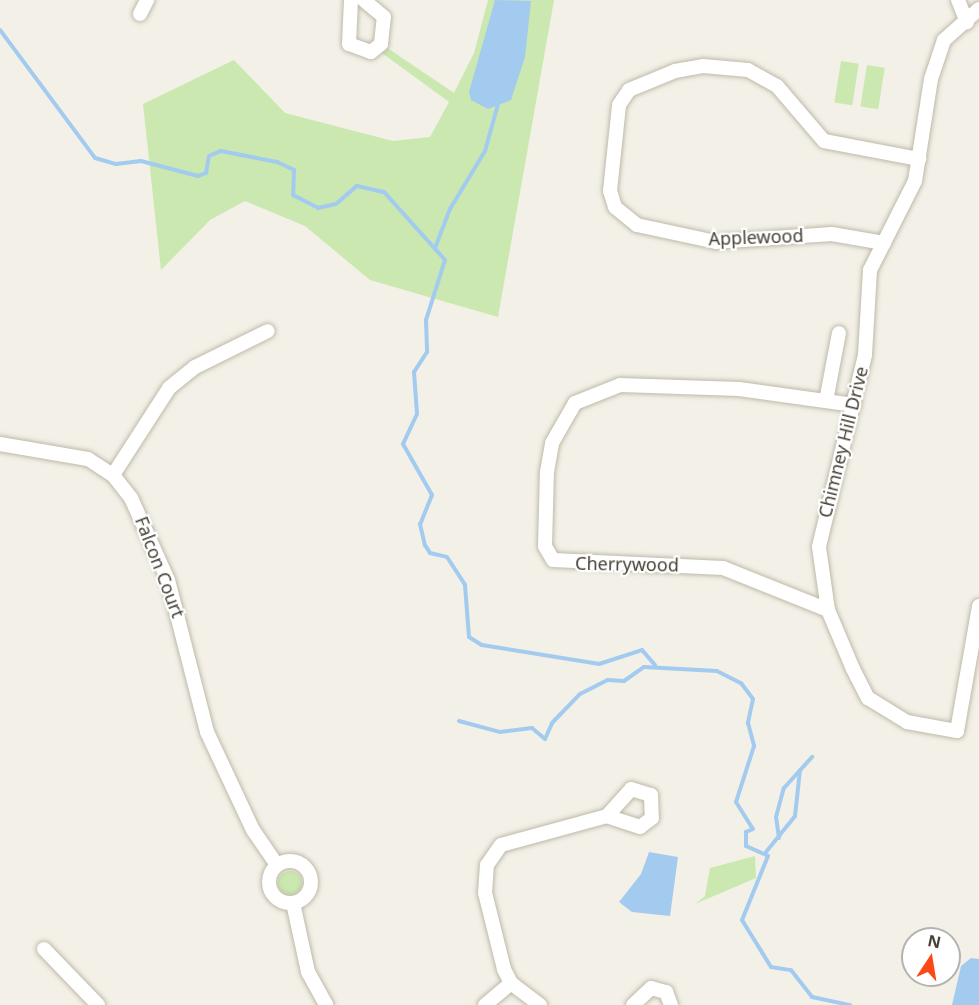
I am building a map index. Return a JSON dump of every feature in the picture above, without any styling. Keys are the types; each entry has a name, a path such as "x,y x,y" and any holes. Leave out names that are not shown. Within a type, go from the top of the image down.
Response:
{"street":[{"path":"140,14 147,0"},
{"path":"351,0 349,44 371,52 381,44 384,17 364,0"},
{"path":"958,0 973,22"},
{"name":"Chimney Hill Drive","path":"979,9 973,22 944,40 931,79 919,159 907,204 870,270 865,355 819,547 828,610 868,698 907,722 957,731 979,606"},
{"name":"Applewood","path":"884,243 832,234 716,242 638,225 615,207 610,191 619,105 629,90 675,71 704,66 748,69 777,86 824,141 919,159"},
{"path":"0,444 75,455 112,475 168,388 195,366 268,331"},
{"path":"826,401 839,333"},
{"name":"Cherrywood","path":"828,610 723,568 568,564 553,560 544,546 552,443 575,403 596,391 620,385 682,385 854,405"},
{"name":"Falcon Court","path":"112,475 141,516 168,580 207,732 253,830 277,865"},
{"path":"540,1005 512,983 486,893 493,853 518,838 607,816"},
{"path":"297,862 311,877 306,897 294,903 280,901 271,890 270,877 277,865 297,862"},
{"path":"294,903 308,972 326,1005"},
{"path":"44,949 98,1005"},
{"path":"485,1005 512,983"},
{"path":"633,1005 651,988 666,992 671,1005"}],"green space":[{"path":"488,0 554,0 498,317 370,280 305,226 245,201 210,220 161,270 143,104 234,60 285,113 393,141 430,137 449,102 382,53 386,47 454,93 474,53"},
{"path":"841,61 859,64 852,105 834,102"},
{"path":"867,65 885,68 878,109 860,106"},
{"path":"755,856 756,878 695,904 705,896 710,868"},
{"path":"290,871 298,875 302,883 298,891 290,895 282,891 278,883 282,875"}],"water":[{"path":"495,0 531,1 525,57 511,100 488,109 471,100 469,92"},
{"path":"649,852 678,857 670,916 632,912 619,902 641,874"},
{"path":"971,958 979,959 979,1005 952,1005 956,987 961,987 961,966"}],"waterway":[{"path":"0,30 95,158 116,164 141,161 198,176 206,173 209,156 221,151 277,162 294,170 293,195 318,208 336,204 357,186 384,192 445,260 426,320 427,352 414,372 417,414 403,444 432,495 420,524 425,545 430,553 447,557 465,585 469,637 482,645 599,664 642,650 655,665"},
{"path":"435,248 450,209 485,151 498,104"},
{"path":"459,721 500,732 532,728 545,739 552,723 580,694 608,680 624,681 644,667 717,671 741,683 753,699 748,723 754,746 736,802 753,829 746,832 746,846 768,856 742,920 771,967 791,970 812,997 850,1005"},
{"path":"779,838 776,817 784,788 812,757"},
{"path":"766,852 795,816 800,770"}]}
